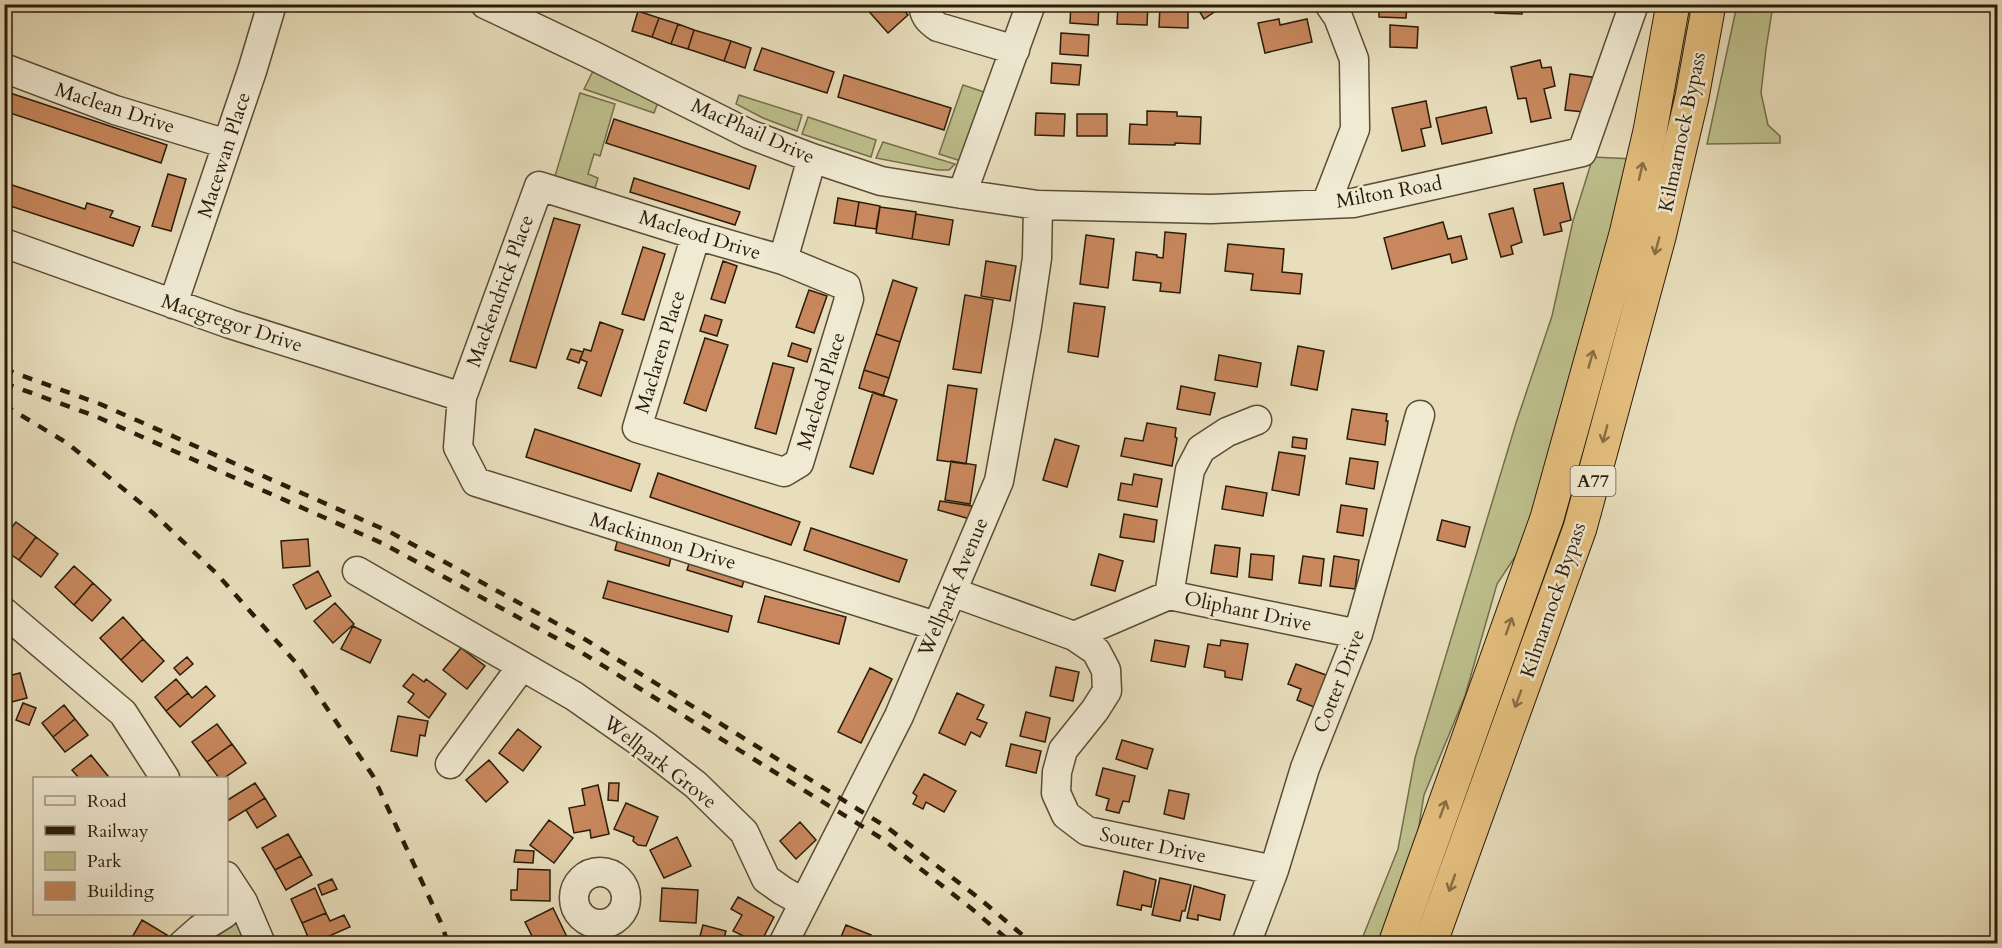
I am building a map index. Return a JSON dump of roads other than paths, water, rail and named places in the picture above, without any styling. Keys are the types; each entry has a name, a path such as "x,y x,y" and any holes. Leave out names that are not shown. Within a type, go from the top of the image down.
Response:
{"highway":[{"name":"Kilmarnock Bypass","path":"1395,944 1547,518 1626,234 1650,131 1673,4"},
{"name":"Kilmarnock Bypass","path":"1430,944 1580,528 1659,237 1692,96 1709,4"}],"street":[{"name":"Macewan Place","path":"173,304 272,4"},
{"name":"MacPhail Drive","path":"485,4 749,134 812,158 881,181 1038,205"},
{"path":"923,4 924,14 938,27 1015,51"},
{"path":"962,194 1031,4"},
{"path":"1326,204 1355,129 1354,59 1338,17 1329,4"},
{"name":"Milton Road","path":"1038,205 1211,209 1353,203 1582,152 1634,4"},
{"name":"Maclean Drive","path":"4,68 115,110 227,144"},
{"path":"783,260 812,158"},
{"name":"Macleod Drive","path":"539,186 783,260 846,286 849,299"},
{"name":"Mackendrick Place","path":"462,397 539,186"},
{"name":"Wellpark Avenue","path":"783,944 899,716 999,481 1037,258 1038,205"},
{"name":"Maclaren Place","path":"696,235 637,428 712,451"},
{"name":"Macgregor Drive","path":"4,243 230,324 462,397"},
{"name":"Macleod Place","path":"712,451 784,472 799,463 849,299"},
{"name":"Mackinnon Drive","path":"462,397 458,447 476,482 936,626"},
{"name":"Cotter Drive","path":"1246,944 1274,870 1305,768 1359,634 1420,415"},
{"path":"1168,595 1190,470 1201,449 1227,432 1257,420"},
{"name":"Wellpark Grove","path":"357,571 574,696 647,747 696,785 744,832 766,879 803,902"},
{"name":"Souter Drive","path":"952,592 1074,636 1096,651 1106,670 1107,691 1063,750 1057,772 1056,793 1066,815 1087,831 1274,870"},
{"name":"Oliphant Drive","path":"1074,636 1168,595 1359,634"},
{"path":"4,612 123,713 164,777"},
{"path":"450,764 522,666"},
{"path":"228,889 231,909 261,944"},
{"path":"183,944 200,928 221,915"}],"railway":[{"path":"4,369 100,404 390,532 583,638 888,828 980,899 1033,944"},
{"path":"4,383 95,416 384,544 576,649 881,838 1013,944"},
{"path":"4,405 67,443 153,513 216,573 297,664 373,776 442,925 448,944"}]}
